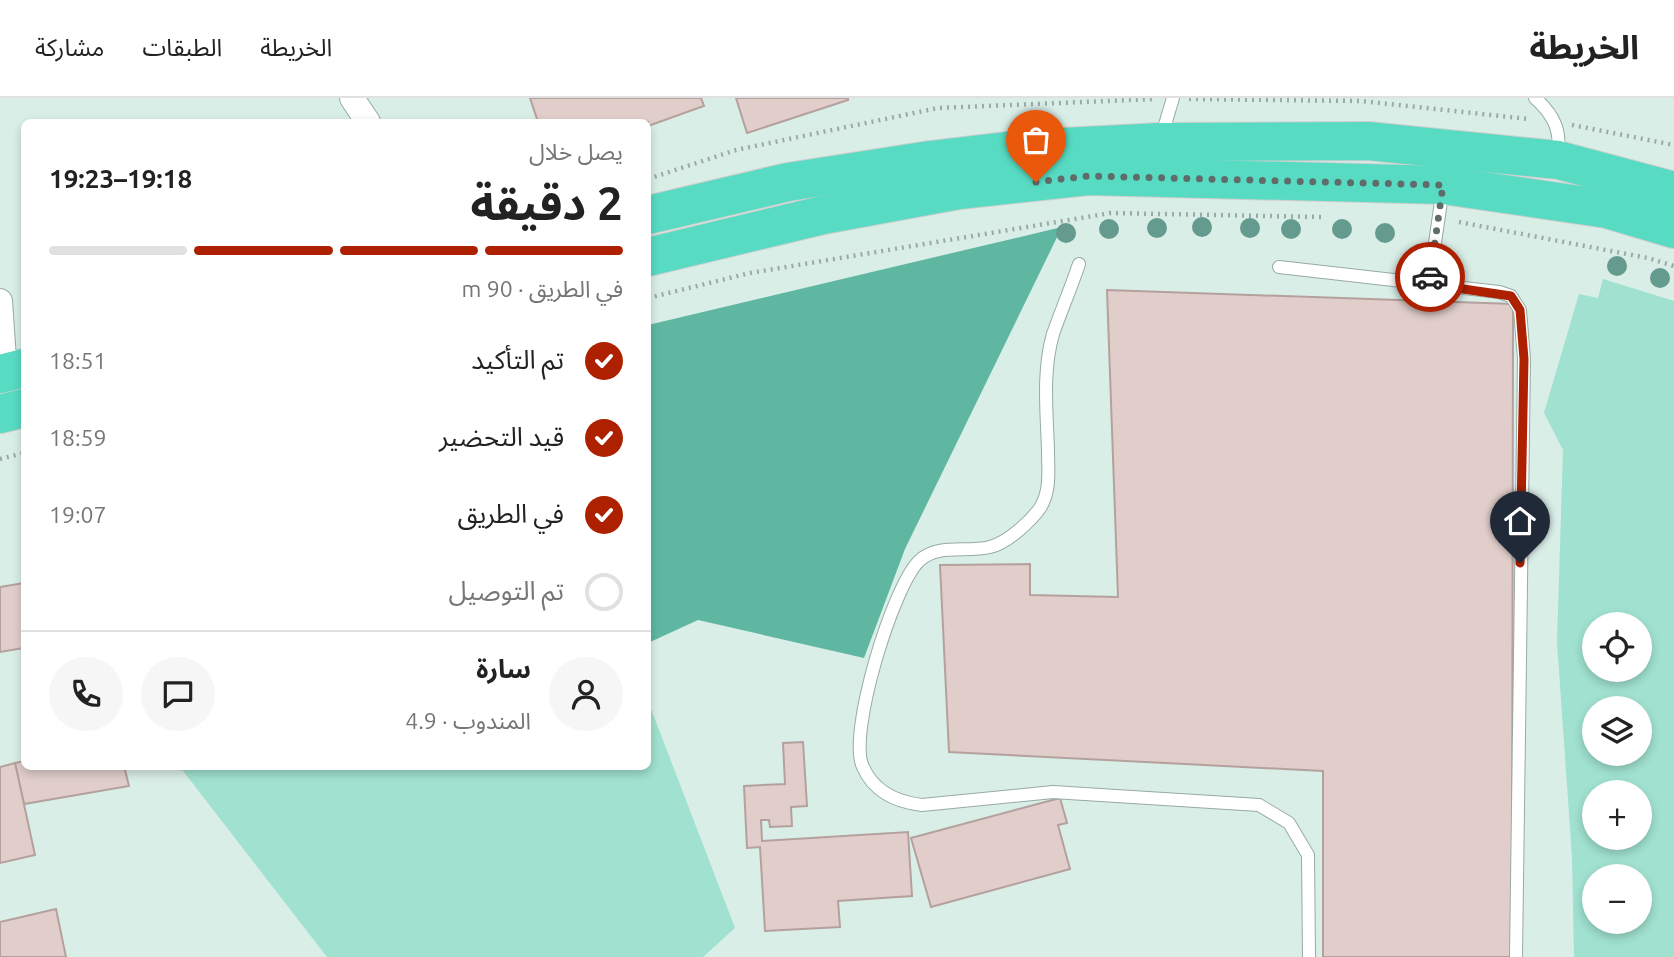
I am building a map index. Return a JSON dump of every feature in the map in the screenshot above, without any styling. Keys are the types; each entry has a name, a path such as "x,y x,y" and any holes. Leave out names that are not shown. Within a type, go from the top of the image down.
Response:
{"highway":[{"path":"651,214 788,182 930,160 1024,149 1160,142 1368,141 1558,160 1674,191"},
{"path":"651,256 823,215 946,192 1088,176 1441,202 1607,209 1674,229"},
{"path":"0,414 21,409"}],"street":[{"path":"352,98 366,119"},
{"path":"0,301 10,371"}],"lane":[{"path":"1160,142 1173,98"},
{"path":"1535,98 1555,122 1560,138 1558,160"},
{"path":"1429,284 1441,202"},
{"path":"1079,264 1053,335 1049,358 1046,382 1048,487 1040,508 1003,541 989,547 932,551 918,561 907,577 874,659 858,746 862,765 885,794 905,803 922,806 1054,792 1259,805 1289,823 1308,855 1309,957"},
{"path":"1279,267 1499,292 1511,296 1520,310 1524,359 1516,957"}],"path":[{"path":"1441,202 1674,266"},
{"path":"651,297 750,273 1111,213 1329,217"},
{"path":"0,459 21,454"}],"green space":[{"path":"1062,227 905,549 864,658 698,620 651,642 651,324"},
{"path":"1603,279 1674,301 1674,957 1574,957 1572,857 1557,642 1563,450 1544,413 1579,294 1598,298"},
{"path":"651,709 735,928 703,957 327,957 182,770 651,770"}],"building":[{"path":"530,98 701,98 704,106 651,125 651,119 537,119"},
{"path":"736,98 848,98 848,100 747,133"},
{"path":"1107,290 1513,304 1512,957 1323,957 1323,771 949,752 940,565 1030,564 1030,595 1118,597"},
{"path":"21,584 21,648 0,652 0,587"},
{"path":"803,742 807,806 791,807 792,826 770,827 769,820 761,820 762,841 908,832 912,896 838,901 840,927 765,931 760,847 747,848 744,786 785,784 783,743"},
{"path":"21,762 21,770 125,770 129,786 24,804 15,763"},
{"path":"15,763 35,855 0,863 0,767"},
{"path":"1060,798 1067,823 1058,825 1070,869 931,907 911,838"},
{"path":"56,909 66,957 0,957 0,922"}],"way so far":[{"path":"1036,182 1088,176 1443,185 1430,277"}],"route":[{"path":"1430,277 1429,284 1499,292 1511,296 1520,310 1524,359 1520,563"}]}
